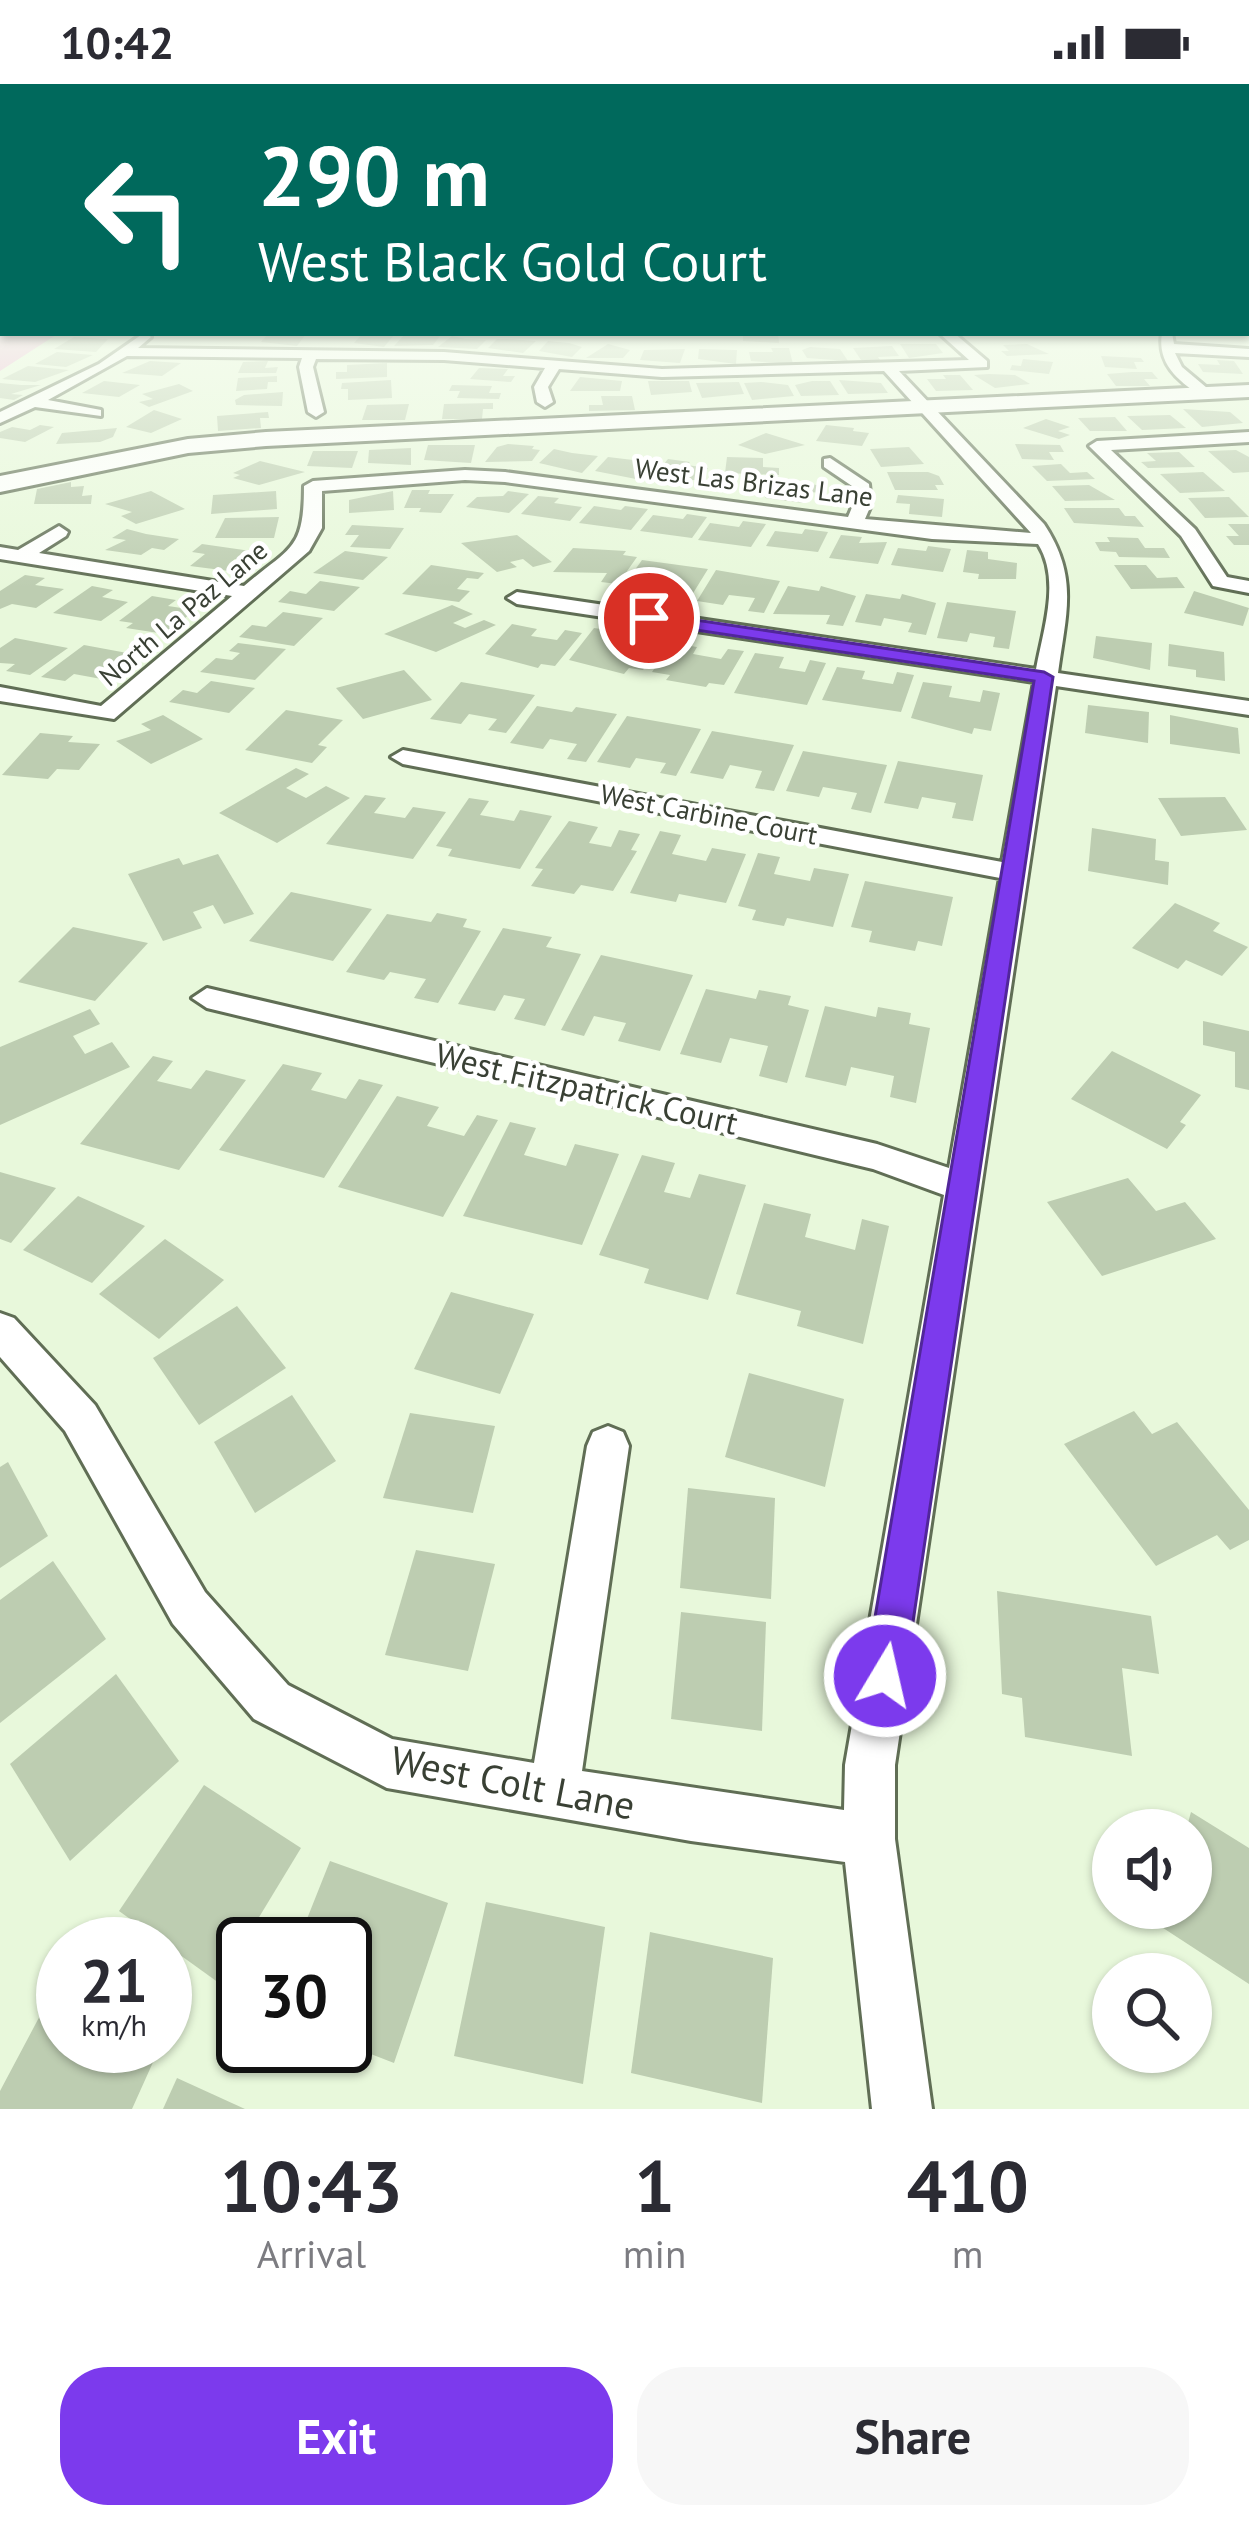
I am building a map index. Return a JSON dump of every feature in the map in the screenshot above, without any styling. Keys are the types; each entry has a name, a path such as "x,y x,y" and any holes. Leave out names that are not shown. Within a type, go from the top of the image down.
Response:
{"street":[{"path":"0,418 43,400"},
{"path":"313,400 316,412"},
{"path":"902,2109 869,1839 870,1765 1060,589 1053,554 1044,539 920,400"},
{"path":"0,484 128,457 239,441 1066,400"},
{"path":"37,403 96,413"},
{"path":"1249,437 1097,446 1188,533 1220,582 1249,587"},
{"path":"830,463 860,484 862,505 855,522"},
{"name":"West Las Brizas Lane","path":"314,486 465,475 506,477 990,538 1044,539"},
{"name":"North La Paz Lane","path":"0,694 106,714 302,547 313,528 314,486"},
{"path":"10,555 59,532"},
{"path":"10,555 251,593"},
{"path":"517,598 1249,708"},
{"name":"West Carbine Court","path":"403,757 1014,872"},
{"name":"West Fitzpatrick Court","path":"207,998 877,1157 965,1188"},
{"name":"West Colt Lane","path":"0,1330 80,1418 190,1608 271,1702 387,1763 869,1839"},
{"path":"554,1792 608,1446"}],"building":[{"path":"151,400 170,400 149,407 139,402"},
{"path":"235,400 282,400 282,406 236,405"},
{"path":"602,400 633,400 635,410 589,411 589,405 603,405"},
{"path":"493,403 493,409 483,409 482,419 442,419 444,404"},
{"path":"409,404 405,420 362,420 367,405"},
{"path":"1183,409 1230,412 1243,423 1202,427"},
{"path":"154,410 182,419 151,433 126,427"},
{"path":"268,412 269,418 260,418 261,428 218,431 217,416"},
{"path":"1170,415 1186,428 1142,430 1127,416"},
{"path":"1115,417 1127,431 1090,431 1078,418"},
{"path":"1046,419 1070,427 1058,431 1070,435 1059,439 1023,428"},
{"path":"40,425 54,427 25,442 0,438 0,432 12,427 30,430"},
{"path":"826,425 869,433 862,446 816,441"},
{"path":"117,428 113,437 100,442 56,444 62,433"},
{"path":"766,433 805,445 765,454 738,445"},
{"path":"508,444 540,450 532,461 485,462 497,447"},
{"path":"1015,444 1060,445 1064,452 1049,452 1054,460 1022,459"},
{"path":"428,445 475,445 471,463 424,460"},
{"path":"909,447 924,464 881,467 870,449"},
{"path":"411,448 411,465 368,463 369,450"},
{"path":"554,449 598,456 582,473 539,463"},
{"path":"1236,450 1249,457 1249,472 1233,473 1208,451"},
{"path":"313,451 358,451 352,468 307,466"},
{"path":"1179,452 1195,467 1148,468 1141,462 1156,461 1147,453"},
{"path":"608,457 650,462 636,479 595,471"},
{"path":"727,457 763,458 763,467 779,468 779,475 725,473"},
{"path":"668,459 708,468 699,480 650,481"},
{"path":"260,461 305,472 259,485 233,478 240,475 233,473"},
{"path":"1061,464 1070,473 1087,472 1095,479 1047,481 1032,466"},
{"path":"887,472 928,472 939,476 944,485 935,485 938,490 895,490"},
{"path":"1203,472 1225,491 1180,493 1160,474"},
{"path":"777,480 825,486 821,493 810,492 803,503 765,498"},
{"path":"71,482 71,487 84,486 82,496 92,495 91,504 34,504 37,489"},
{"path":"1089,485 1115,500 1065,501 1052,486"},
{"path":"412,490 454,494 441,513 419,512 421,508 404,508"},
{"path":"151,491 185,509 136,524 121,516 132,512 105,504"},
{"path":"276,491 277,509 211,514 213,495"},
{"path":"393,491 394,510 349,513 349,500"},
{"path":"508,491 529,494 509,513 466,507 477,497 503,496"},
{"path":"898,495 944,499 942,517 909,514 910,504 896,503"},
{"path":"538,496 582,507 570,521 521,514"},
{"path":"1229,497 1249,517 1205,518 1188,498"},
{"path":"594,506 648,509 631,530 579,523"},
{"path":"1064,508 1119,508 1144,527 1074,523"},
{"path":"687,514 707,517 692,538 640,531 653,515 683,519"},
{"path":"279,517 274,538 215,538 225,518"},
{"path":"743,521 766,524 751,547 698,540 710,523 739,527"},
{"path":"1228,524 1249,524 1249,545 1234,545 1226,536 1239,536"},
{"path":"352,525 404,528 390,549 350,547 359,535 345,535"},
{"path":"127,529 179,539 164,550 152,548 141,555 105,550 126,540 112,538"},
{"path":"805,529 828,532 818,552 766,546 775,531 802,534"},
{"path":"517,535 552,562 533,567 523,559 510,562 517,567 497,572 461,543"},
{"path":"841,535 862,537 859,543 887,542 878,564 829,558"},
{"path":"1107,537 1138,538 1145,548 1164,548 1170,558 1119,557 1116,552 1100,551 1095,542 1110,542"},
{"path":"202,544 257,552 246,560 235,559 229,564 237,565 229,571 190,566 205,554 192,552"},
{"path":"928,546 951,549 943,572 891,565 898,548 926,551"},
{"path":"573,548 626,551 623,555 637,557 618,584 601,582 607,573 553,572"},
{"path":"967,550 1017,563 1016,579 978,579 979,574 963,572"},
{"path":"345,551 388,557 363,580 313,573"},
{"path":"642,560 708,569 687,603 670,600 675,593 619,592"},
{"path":"431,565 484,573 478,579 467,578 457,589 470,591 459,602 402,594"},
{"path":"1114,565 1146,565 1157,578 1177,577 1185,588 1131,589"},
{"path":"716,570 780,581 764,613 748,611 755,598 729,595 723,605 697,601"},
{"path":"25,575 45,578 35,585 64,589 36,608 12,604 0,609 0,591"},
{"path":"320,581 360,587 334,611 278,602 290,591 306,594"},
{"path":"92,586 113,590 102,597 128,602 101,621 53,613"},
{"path":"788,586 819,591 821,586 856,596 843,626 826,624 830,615 773,614"},
{"path":"1194,591 1249,608 1243,626 1184,613"},
{"path":"866,594 900,599 902,594 936,603 926,635 908,632 912,623 884,618 881,626 855,622"},
{"path":"152,596 176,600 168,606 195,610 165,634 126,628 133,623 119,621"},
{"path":"947,602 1016,611 1009,649 993,647 995,637 970,633 967,642 937,638"},
{"path":"452,605 473,614 453,623 465,628 484,620 496,625 436,652 384,634"},
{"path":"283,612 323,618 294,646 239,637 252,625 266,627"},
{"path":"512,624 537,629 531,636 557,640 565,630 582,633 555,666 541,664 538,668 485,654"},
{"path":"594,628 620,632 614,640 641,645 648,635 665,638 643,670 629,668 624,674 569,660"},
{"path":"1096,636 1152,643 1150,670 1093,658"},
{"path":"15,638 68,648 30,675 6,671 15,664 0,663 0,648"},
{"path":"238,643 286,649 255,680 200,672 216,658 232,660 240,653 229,651"},
{"path":"672,643 697,647 693,654 721,659 728,649 744,651 724,685 709,683 706,687 666,680 670,675 652,672"},
{"path":"1169,644 1224,652 1225,681 1168,666"},
{"path":"84,645 138,655 107,680 74,674 65,681 41,677"},
{"path":"755,653 784,657 779,668 805,672 810,660 826,663 807,705 734,693"},
{"path":"837,667 865,671 862,679 893,684 897,672 914,675 901,712 822,700"},
{"path":"404,670 432,700 363,719 336,688"},
{"path":"211,681 255,688 229,713 169,702 183,690 197,693"},
{"path":"461,682 535,695 506,733 488,730 497,719 469,714 461,724 430,719"},
{"path":"923,682 952,686 949,697 980,702 983,690 1000,693 991,731 974,728 972,734 911,718"},
{"path":"1088,705 1149,712 1148,743 1085,733"},
{"path":"537,706 617,714 586,762 567,759 577,744 550,739 543,749 510,743"},
{"path":"286,710 343,720 318,745 327,747 312,763 245,750"},
{"path":"163,715 203,739 151,764 116,741 151,730 141,724"},
{"path":"1170,715 1238,728 1240,754 1170,744"},
{"path":"627,716 701,729 676,776 660,773 666,763 636,758 630,768 597,762"},
{"path":"712,731 794,745 774,791 755,788 762,771 730,765 723,779 690,773"},
{"path":"40,733 73,736 68,742 100,744 79,770 57,769 48,779 2,775"},
{"path":"803,751 887,765 871,813 851,809 857,793 823,787 819,797 786,791"},
{"path":"898,761 983,775 973,821 952,818 956,803 922,797 918,809 884,803"},
{"path":"296,768 309,774 286,788 306,798 326,786 350,798 277,843 219,813"},
{"path":"365,795 386,798 374,813 405,818 413,807 446,812 413,859 326,844"},
{"path":"1225,797 1247,830 1181,836 1158,798"},
{"path":"469,798 489,801 480,815 514,821 520,810 552,816 520,869 448,856 452,849 436,846"},
{"path":"569,821 598,827 589,843 611,847 619,830 640,834 631,850 637,851 613,891 581,885 574,894 531,886 543,869 535,868"},
{"path":"1092,828 1156,839 1155,860 1169,862 1168,885 1088,871"},
{"path":"660,831 681,835 672,854 706,861 712,848 746,854 726,903 679,894 676,902 630,893"},
{"path":"758,853 780,857 774,874 810,881 814,868 849,874 833,927 787,918 784,926 752,920 756,910 738,906"},
{"path":"218,854 254,914 224,924 213,905 193,912 202,928 163,941 128,874 179,858 183,865"},
{"path":"865,881 953,897 942,946 918,941 915,951 869,942 872,931 851,927"},
{"path":"291,892 372,909 333,961 249,941"},
{"path":"1175,903 1220,923 1213,931 1248,947 1222,976 1186,960 1178,969 1132,948"},
{"path":"437,913 467,919 463,927 481,931 438,1003 414,998 426,979 390,972 384,980 346,972 387,914 431,922"},
{"path":"73,927 148,943 95,1001 18,982"},
{"path":"503,928 552,937 546,947 581,954 545,1026 514,1019 525,999 504,995 495,1011 458,1004"},
{"path":"601,955 693,975 660,1051 618,1041 626,1023 594,1016 584,1036 561,1030"},
{"path":"706,989 756,999 759,990 791,996 788,1005 809,1010 787,1083 759,1076 768,1046 730,1038 721,1063 680,1054"},
{"path":"825,1006 876,1017 878,1007 911,1013 909,1024 930,1028 916,1103 890,1097 894,1076 851,1067 846,1086 805,1077"},
{"path":"90,1009 100,1024 73,1036 85,1054 112,1042 130,1067 0,1125 0,1047"},
{"path":"1203,1021 1249,1031 1249,1090 1235,1087 1235,1052 1203,1045"},
{"path":"1112,1051 1201,1095 1167,1149 1071,1099"},
{"path":"153,1056 173,1061 157,1081 191,1089 206,1070 246,1080 179,1170 80,1144"},
{"path":"283,1064 322,1073 311,1090 346,1099 359,1079 383,1085 324,1178 219,1150"},
{"path":"397,1096 439,1107 427,1126 464,1136 477,1115 498,1120 443,1217 338,1187"},
{"path":"510,1122 536,1128 524,1155 566,1166 575,1144 619,1154 582,1245 463,1216"},
{"path":"642,1155 675,1163 664,1192 690,1198 699,1174 746,1185 708,1300 644,1283 649,1269 599,1255"},
{"path":"0,1172 56,1188 11,1243 0,1239"},
{"path":"1128,1178 1156,1211 1185,1202 1216,1239 1102,1276 1047,1202"},
{"path":"78,1196 145,1226 92,1283 23,1250"},
{"path":"764,1203 811,1214 805,1237 855,1250 862,1219 889,1226 863,1344 797,1326 801,1311 736,1294"},
{"path":"165,1239 224,1280 159,1339 99,1294"},
{"path":"451,1292 534,1314 500,1394 414,1369"},
{"path":"237,1306 286,1368 199,1425 153,1358"},
{"path":"749,1373 844,1399 825,1487 725,1457"},
{"path":"292,1395 336,1461 255,1513 214,1442"},
{"path":"1134,1411 1152,1434 1177,1422 1249,1510 1249,1540 1230,1550 1217,1535 1156,1566 1064,1444"},
{"path":"410,1413 495,1426 473,1513 383,1498"},
{"path":"8,1462 48,1536 0,1568 0,1467"},
{"path":"688,1488 775,1498 771,1599 680,1588"},
{"path":"416,1550 495,1564 468,1671 385,1655"},
{"path":"53,1561 106,1639 0,1723 0,1600"},
{"path":"997,1591 1151,1616 1159,1674 1122,1668 1132,1756 1025,1737 1022,1698 1002,1694"},
{"path":"681,1612 766,1622 762,1731 671,1719"},
{"path":"116,1674 179,1761 70,1861 10,1764"},
{"path":"204,1785 301,1848 259,1917 216,1917 216,1981 192,1964 192,1917 127,1917 119,1911"},
{"path":"1212,1825 1249,1848 1249,1984 1212,1960 1212,1953 1201,1953 1165,1929 1212,1929"},
{"path":"330,1861 448,1903 394,2063 372,2054 372,1917 308,1917"},
{"path":"486,1902 605,1927 583,2084 454,2056"},
{"path":"650,1932 773,1958 762,2103 631,2073"},
{"path":"36,2023 36,2073 148,2073 132,2109 0,2109 0,2091"},
{"path":"177,2078 245,2109 163,2109"}],"route":[{"path":"649,618 1044,677 885,1676"}]}
